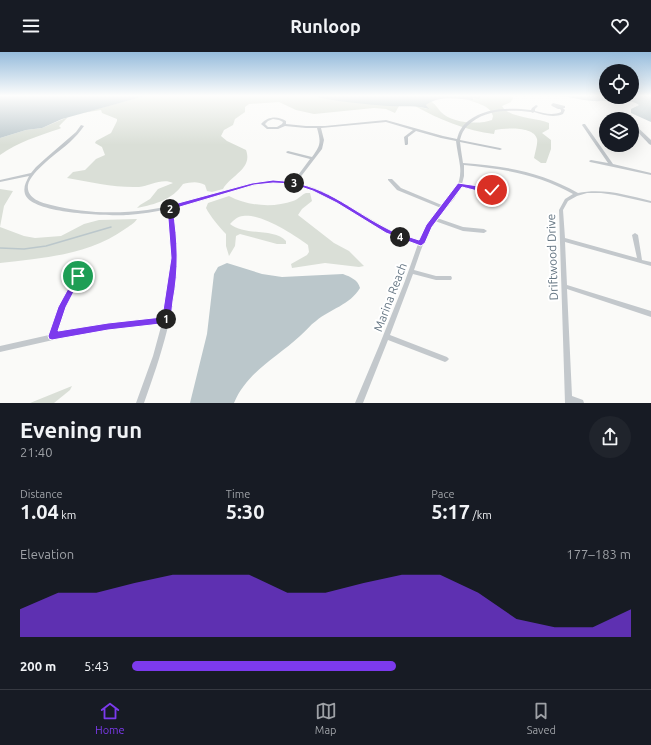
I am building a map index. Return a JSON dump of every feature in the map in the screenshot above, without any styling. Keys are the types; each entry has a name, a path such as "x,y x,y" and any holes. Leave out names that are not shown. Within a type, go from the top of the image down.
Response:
{"street":[{"path":"484,112 466,125 459,135 458,151 462,164 463,176 460,185 492,190"},
{"path":"536,112 556,115 562,112"},
{"path":"284,125 285,122 283,120 276,118 268,120 263,124 265,127 272,128 278,128 284,125 319,128 384,121 500,149"},
{"path":"584,125 611,165"},
{"path":"82,126 79,132 32,174 26,186 28,194 34,201 57,208 110,215 170,208 254,184 273,181 294,183 315,189 333,198 388,232 421,243"},
{"path":"294,183 320,149 322,143 319,128"},
{"path":"406,144 406,138 416,129"},
{"path":"639,130 651,143"},
{"path":"288,152 312,158"},
{"path":"591,160 651,174"},
{"path":"462,164 493,167 532,174 555,182 577,194 607,192 651,202"},
{"path":"0,181 32,174"},
{"path":"390,180 399,188 443,208"},
{"name":"Marina Reach","path":"359,403 421,243 429,226 460,185"},
{"name":"Driftwood Drive","path":"569,401 561,210 562,205 566,200 577,194"},
{"path":"140,403 158,352 172,288 175,258 170,208"},
{"path":"434,219 463,229 484,231"},
{"path":"635,235 640,261"},
{"path":"562,239 651,264"},
{"path":"411,271 436,278 449,278"},
{"path":"52,336 62,307 78,276"},
{"path":"564,286 651,314"},
{"path":"0,349 52,336 108,326 166,320"},
{"path":"386,336 445,359"},
{"path":"569,401 580,403"}],"shaded area":[{"path":"0,112 86,112 62,119 42,128 26,130 0,138"},
{"path":"244,112 235,119 233,125 224,130 221,136 227,141 246,150 246,162 244,167 223,189 212,192 207,191 205,185 200,183 186,183 183,184 169,198 151,205 137,208 150,199 158,189 173,183 165,181 139,187 121,187 67,178 73,172 85,170 96,159 105,155 102,147 95,143 111,133 117,119 102,113"},
{"path":"307,112 330,112 314,114"},
{"path":"428,112 441,112 451,119 473,123 492,120 493,116 491,112 509,112 549,123 549,129 542,133 551,140 551,149 546,163 541,163 534,158 537,139 531,132 519,129 505,129 495,130 494,134 463,127"},
{"path":"639,112 651,112 651,122 639,117"},
{"path":"68,117 59,126 61,128 21,143 0,155 0,138 26,130 42,128"},
{"path":"0,189 13,191 4,206 0,227"},
{"path":"306,193 310,193 312,201 302,209 298,215 334,243 349,251 364,266 359,267 325,263 292,268 291,264 307,255 309,252 308,245 268,221 250,216 239,217 230,224 243,230 267,233 281,237 286,241 286,244 277,244 240,234 236,236 235,246 229,256 226,246 226,234 215,222 206,208 208,203 229,196 252,204 278,205 293,201"},
{"path":"137,219 131,225 111,238 81,250 49,257 0,263 0,227 24,236 35,238 61,236 84,224 99,220"},
{"path":"227,263 262,274 282,277 343,274 356,281 360,288 351,299 314,323 254,374 246,383 234,403 190,403 207,334 214,274 218,267"},
{"path":"72,386 70,390 54,403 30,403"}],"waterway":[{"path":"0,248 24,249 46,246 111,227"}],"route":[{"path":"78,276 62,307 52,336 108,326 166,320 175,258 170,208 254,184 273,181 292,182 315,189 339,201 388,232 402,238 421,243 429,226 460,185 492,190"}]}
